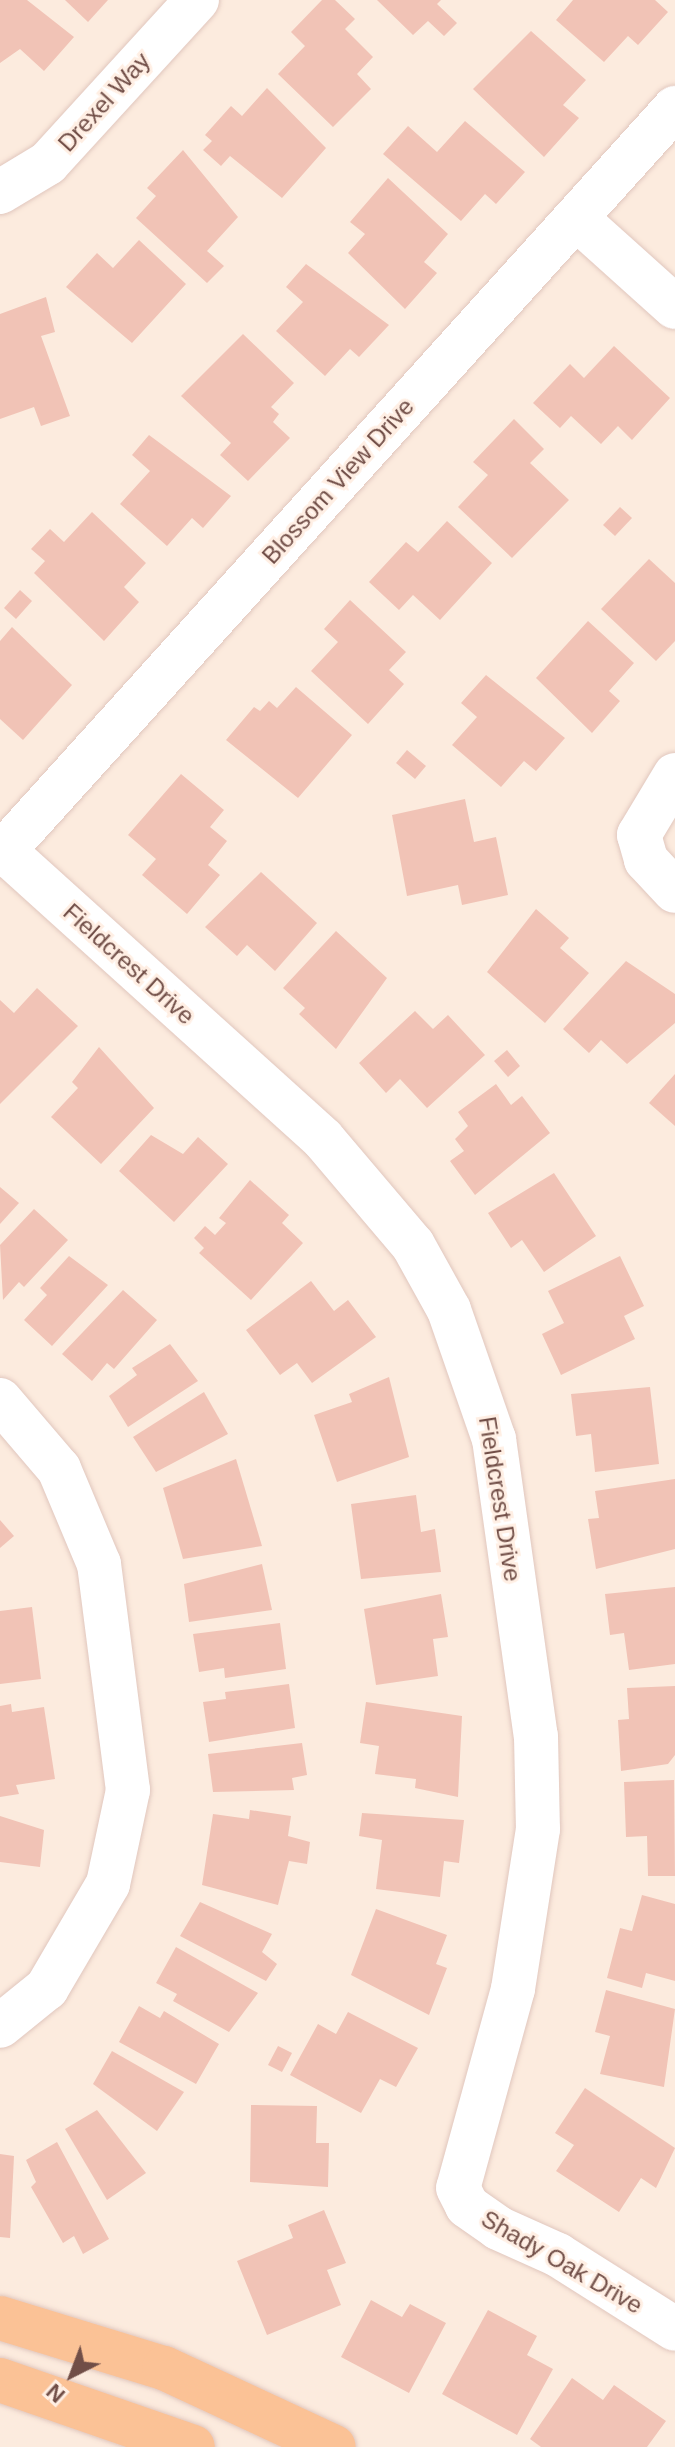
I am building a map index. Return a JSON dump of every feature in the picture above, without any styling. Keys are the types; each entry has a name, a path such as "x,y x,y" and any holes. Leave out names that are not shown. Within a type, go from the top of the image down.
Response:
{"main road":[{"path":"0,2318 164,2368 334,2447"},
{"path":"0,2380 193,2447"}],"street":[{"name":"Drexel Way","path":"0,192 48,163 197,0"},
{"name":"Blossom View Drive","path":"1,851 675,108"},
{"path":"576,218 675,307"},
{"path":"675,775 639,835 646,860 675,891"},
{"name":"Fieldcrest Drive","path":"1,851 372,1191 413,1245 474,1370 494,1439 536,1736 538,1829 513,1989 458,2188"},
{"path":"0,1400 59,1469 99,1564 128,1790 108,1884 47,1988 0,2026"},
{"name":"Shady Oak Drive","path":"458,2188 467,2206 498,2228 558,2255 675,2329"}],"building":[{"path":"0,0 27,0 74,37 44,71 20,49 0,63"},
{"path":"65,0 108,0 88,22"},
{"path":"322,0 335,0 355,19 345,29 373,57 357,74 371,89 333,127 278,74 305,46 291,32"},
{"path":"377,0 441,0 437,4 457,23 444,36 428,21 413,35"},
{"path":"573,0 655,0 668,12 638,45 628,36 604,62 556,20"},
{"path":"531,31 586,80 563,105 579,118 544,157 473,89"},
{"path":"267,88 326,148 282,198 230,156 221,166 203,150 212,141 205,135 231,106 242,116"},
{"path":"465,121 525,172 496,204 485,194 461,221 383,154 408,126 437,152"},
{"path":"183,150 238,217 207,251 224,266 207,283 136,218 156,196 147,188"},
{"path":"388,178 448,234 424,262 437,273 405,309 348,253 365,234 350,222"},
{"path":"139,240 186,284 132,343 66,287 97,253 113,268"},
{"path":"306,264 389,325 359,357 350,349 325,376 276,331 303,302 286,287"},
{"path":"46,297 55,332 41,336 70,416 41,426 34,407 0,419 0,314"},
{"path":"243,334 294,383 271,407 279,414 273,422 290,438 248,481 220,455 231,443 181,396"},
{"path":"614,346 670,398 632,440 618,426 601,444 571,416 560,428 533,403 570,364 584,378"},
{"path":"514,419 544,449 530,463 569,500 512,558 458,507 488,475 473,462"},
{"path":"149,435 231,496 203,528 192,518 167,546 120,504 150,471 132,455"},
{"path":"620,507 632,518 615,536 603,525"},
{"path":"92,512 146,563 124,587 139,602 104,641 34,573 45,561 31,549 50,529 64,542"},
{"path":"447,521 492,563 440,620 413,595 399,610 369,582 406,542 418,552"},
{"path":"649,559 675,583 675,641 656,661 601,609"},
{"path":"20,590 32,601 16,619 4,608"},
{"path":"350,600 406,652 389,670 404,684 368,724 311,671 338,642 324,629"},
{"path":"588,621 634,663 609,691 620,701 592,733 536,678"},
{"path":"12,627 72,685 23,740 0,719 0,641"},
{"path":"486,675 565,738 536,771 524,761 501,787 452,745 477,717 461,703"},
{"path":"296,687 352,735 298,798 226,740 254,707 260,711 269,701 277,708"},
{"path":"407,750 426,766 415,779 396,763"},
{"path":"181,774 224,810 210,827 227,841 208,865 220,875 187,914 142,875 156,859 128,835"},
{"path":"465,799 474,842 496,837 508,895 462,905 458,885 407,896 392,815"},
{"path":"261,872 317,923 275,971 247,945 237,956 205,927"},
{"path":"536,909 569,938 560,948 589,973 545,1023 487,972"},
{"path":"336,931 387,978 336,1049 299,1014 305,1008 283,988"},
{"path":"626,961 675,994 675,1023 627,1064 601,1040 589,1053 563,1029"},
{"path":"37,988 78,1026 0,1104 0,1000 14,1013"},
{"path":"415,1011 433,1029 448,1015 485,1055 427,1108 400,1079 386,1093 359,1063"},
{"path":"99,1047 154,1108 101,1164 51,1117 78,1088 72,1082"},
{"path":"507,1050 520,1066 508,1077 494,1061"},
{"path":"675,1074 675,1126 649,1103"},
{"path":"496,1084 511,1105 522,1096 550,1133 475,1195 450,1161 464,1151 455,1139 468,1126 458,1112"},
{"path":"151,1135 183,1154 198,1137 228,1164 174,1222 119,1171"},
{"path":"554,1173 596,1236 544,1272 522,1240 511,1248 488,1213"},
{"path":"250,1180 289,1215 282,1223 303,1243 251,1300 199,1253 204,1248 194,1238 205,1226 215,1235 226,1223 219,1218"},
{"path":"0,1187 19,1203 0,1224"},
{"path":"34,1209 68,1240 24,1287 19,1282 3,1300 0,1245"},
{"path":"69,1256 108,1285 52,1346 24,1320 47,1295 40,1288"},
{"path":"620,1256 644,1306 624,1316 635,1339 561,1375 542,1334 564,1323 548,1291"},
{"path":"311,1281 334,1311 348,1300 376,1337 312,1383 297,1363 280,1375 246,1330"},
{"path":"123,1290 157,1320 114,1369 107,1363 92,1381 62,1354"},
{"path":"170,1344 198,1381 128,1427 109,1396 137,1375 132,1368"},
{"path":"389,1377 409,1457 337,1482 314,1415 352,1402 349,1394"},
{"path":"650,1387 659,1464 595,1472 591,1434 576,1436 571,1394"},
{"path":"204,1392 228,1434 156,1472 133,1437"},
{"path":"236,1459 262,1546 183,1559 163,1488"},
{"path":"675,1479 675,1549 596,1569 588,1519 599,1518 595,1491"},
{"path":"416,1495 421,1532 435,1529 441,1572 361,1579 351,1504"},
{"path":"0,1520 14,1536 0,1548"},
{"path":"262,1564 272,1610 189,1622 184,1584"},
{"path":"675,1587 675,1664 629,1670 624,1633 610,1635 605,1594"},
{"path":"441,1594 448,1637 433,1639 438,1676 376,1685 364,1609"},
{"path":"32,1607 41,1679 0,1684 0,1611"},
{"path":"280,1623 286,1669 225,1678 224,1668 199,1672 193,1634"},
{"path":"289,1684 295,1728 209,1742 203,1702 226,1699 225,1692"},
{"path":"675,1686 675,1755 668,1764 621,1771 618,1720 629,1719 627,1688"},
{"path":"366,1702 462,1716 458,1797 415,1788 416,1779 375,1774 379,1746 360,1743"},
{"path":"11,1704 12,1712 44,1707 55,1779 16,1785 19,1794 0,1797 0,1706"},
{"path":"302,1743 307,1775 292,1778 294,1790 213,1792 208,1754"},
{"path":"674,1780 675,1876 648,1876 647,1836 626,1837 624,1782"},
{"path":"250,1810 291,1816 288,1836 310,1842 307,1864 289,1861 278,1905 202,1885 213,1814 249,1819"},
{"path":"362,1813 464,1820 459,1863 444,1861 440,1897 376,1889 382,1840 359,1836"},
{"path":"0,1816 44,1830 40,1867 0,1862"},
{"path":"642,1895 675,1904 675,1981 646,1973 642,1988 607,1978 620,1928 632,1931"},
{"path":"200,1902 272,1934 262,1952 277,1964 266,1981 180,1936"},
{"path":"376,1909 447,1935 436,1964 447,1968 429,2015 351,1975"},
{"path":"176,1947 258,1993 229,2032 173,2001 177,1994 156,1983"},
{"path":"606,1990 675,2009 664,2087 600,2074 610,2036 595,2032"},
{"path":"139,2006 160,2018 164,2011 219,2044 196,2084 119,2042"},
{"path":"348,2012 418,2048 396,2087 380,2079 361,2113 290,2075 318,2024 336,2034"},
{"path":"278,2046 292,2053 282,2072 268,2065"},
{"path":"112,2051 184,2092 157,2131 93,2084"},
{"path":"585,2088 675,2148 656,2188 641,2178 619,2212 556,2171 574,2145 555,2133"},
{"path":"251,2105 317,2106 316,2143 329,2143 328,2187 250,2182"},
{"path":"97,2110 146,2173 107,2200 65,2129"},
{"path":"57,2142 109,2239 83,2254 74,2236 63,2243 31,2187 36,2182 26,2160"},
{"path":"0,2154 14,2156 10,2238 0,2237"},
{"path":"324,2210 346,2263 327,2270 341,2305 267,2335 237,2261 293,2238 288,2225"},
{"path":"371,2300 402,2317 410,2304 446,2323 409,2393 341,2357"},
{"path":"488,2310 537,2336 527,2355 553,2369 517,2435 442,2394"},
{"path":"572,2378 603,2400 614,2385 666,2421 647,2447 541,2447 530,2439"}]}
